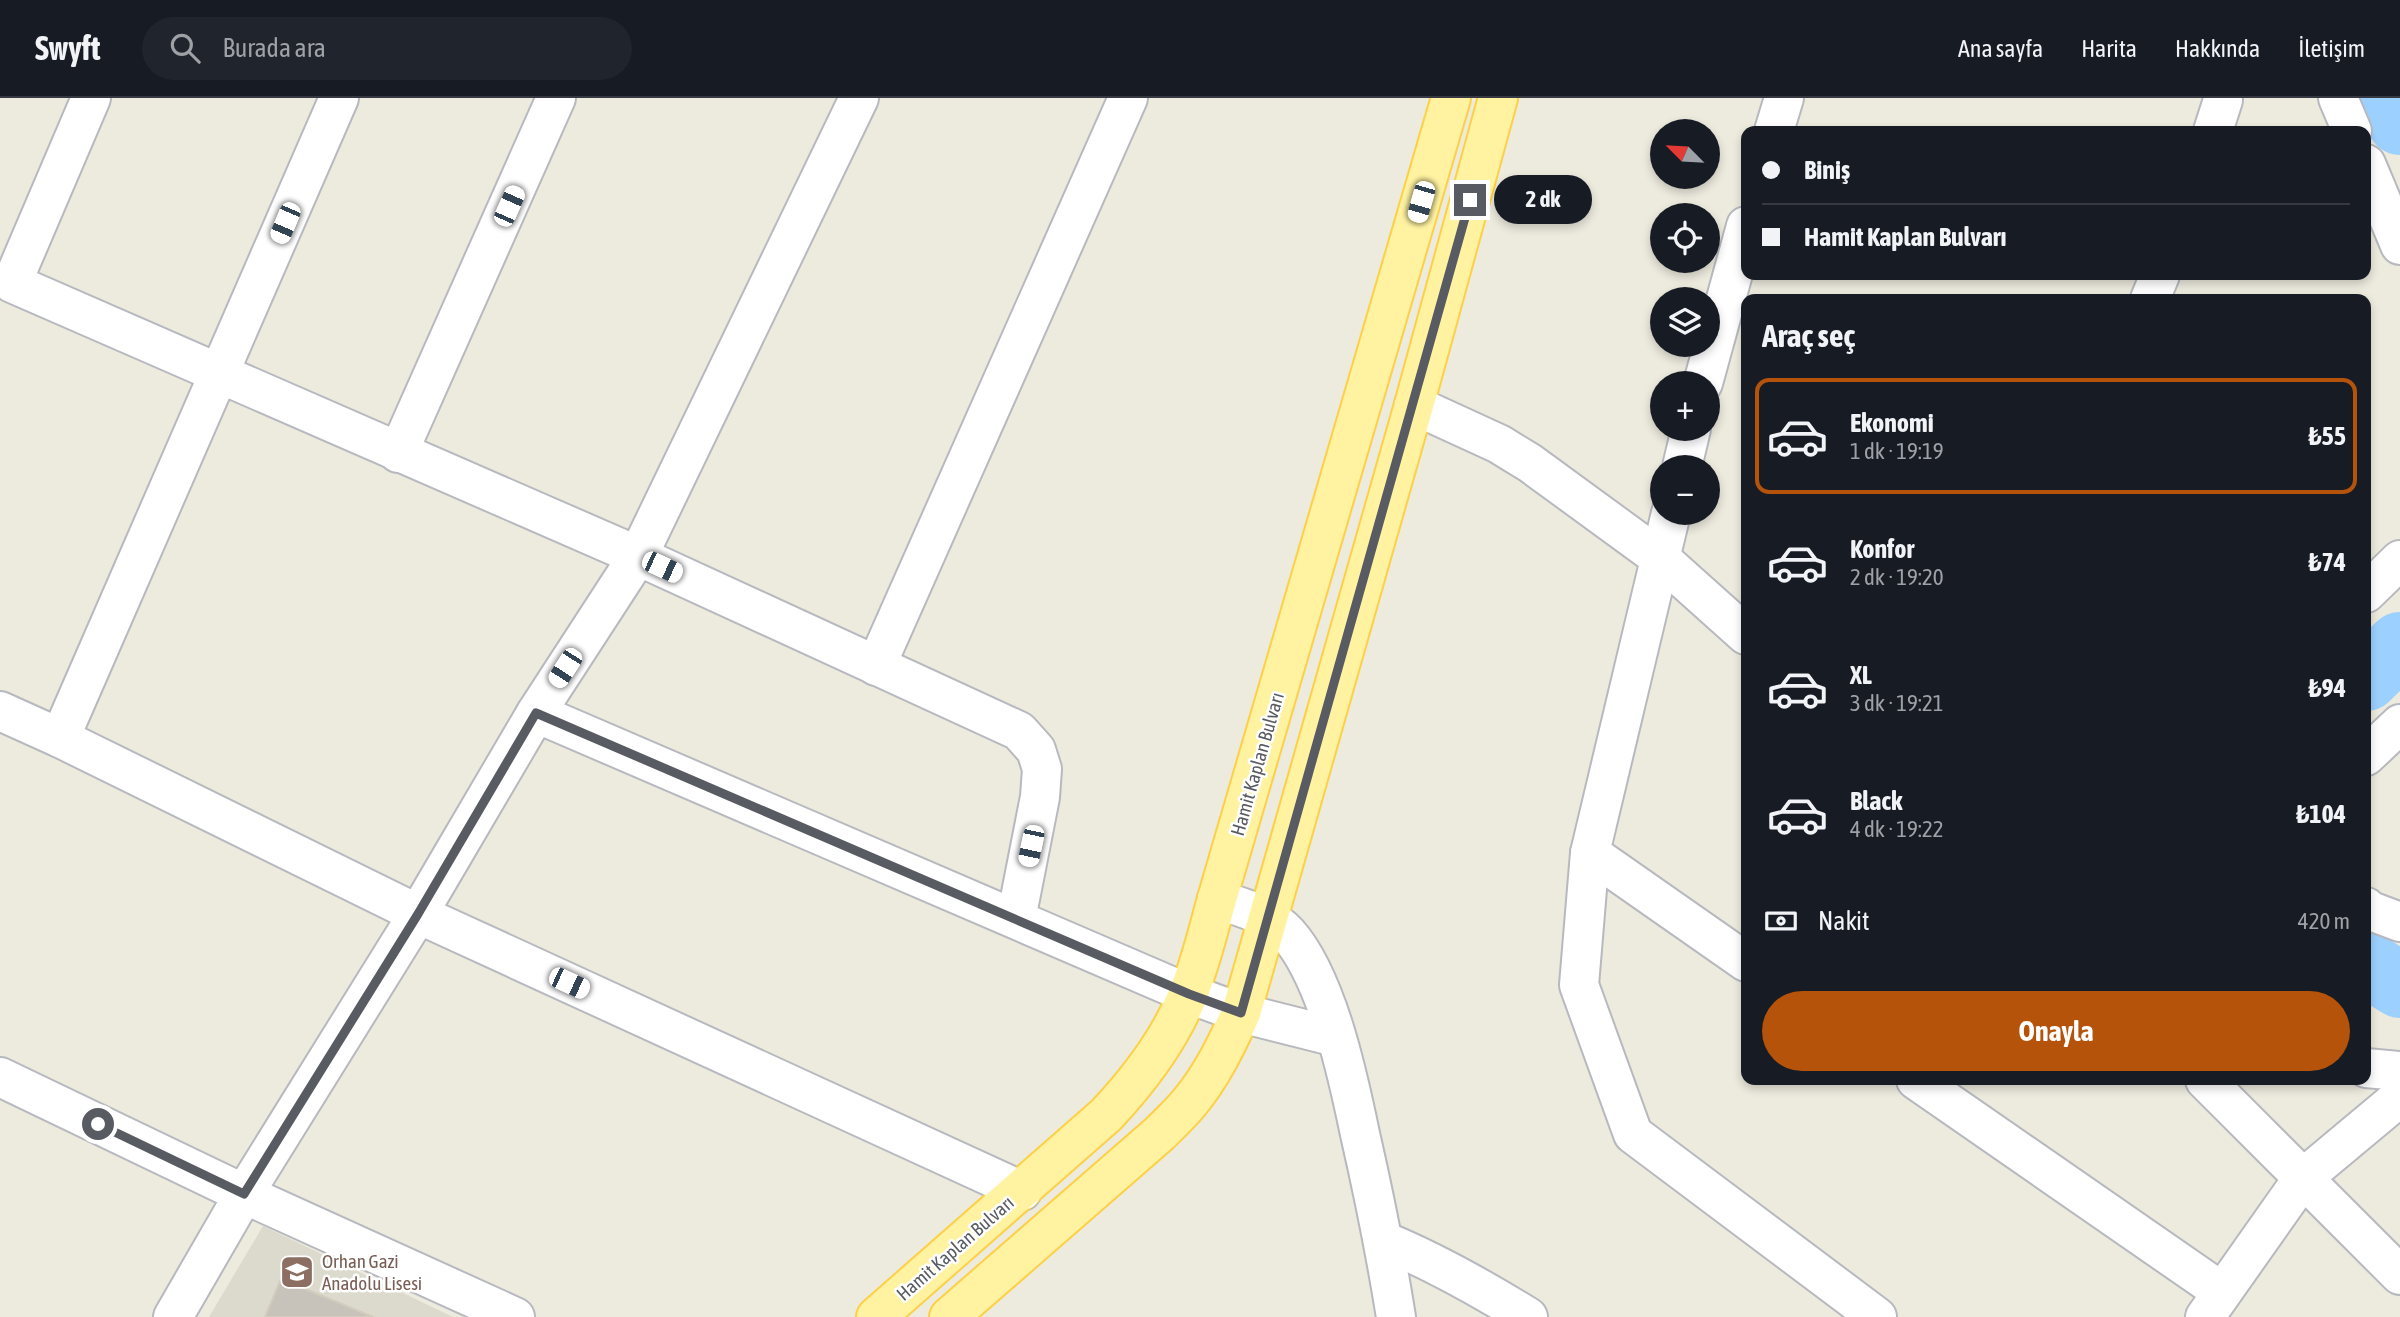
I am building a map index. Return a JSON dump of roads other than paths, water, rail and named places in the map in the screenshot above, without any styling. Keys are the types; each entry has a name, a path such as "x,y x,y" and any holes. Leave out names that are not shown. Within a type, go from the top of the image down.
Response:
{"main road":[{"name":"Hamit Kaplan Bulvarı","path":"876,1317 1106,1115 1137,1082 1162,1046 1189,994 1451,98"},
{"path":"949,1317 1124,1166 1189,1103 1213,1069 1241,1013 1414,405 1498,98"}],"street":[{"path":"91,98 12,283 638,556 1019,731 1036,750 1042,769 1040,797 1016,919"},
{"path":"60,738 339,98"},
{"path":"398,453 556,98"},
{"path":"173,1317 244,1194 418,914 536,713 638,556 859,98"},
{"path":"876,666 1128,98"},
{"path":"1776,126 1784,98"},
{"path":"2338,98 2350,126"},
{"path":"2371,176 2400,245"},
{"path":"1711,371 1730,341 1741,262"},
{"path":"1414,405 1499,444 1530,463 1660,558 1741,631"},
{"path":"1668,525 1590,853 1579,985 1633,1134 1877,1317"},
{"path":"2371,588 2400,560"},
{"path":"0,711 418,914 1022,1191"},
{"path":"536,713 1189,994 1241,1013 1336,1037"},
{"path":"2371,751 2400,724"},
{"path":"1590,853 1741,959"},
{"path":"1217,900 1267,916 1288,934 1310,967 1336,1037 1350,1086 1384,1241 1396,1317"},
{"path":"2371,911 2400,922"},
{"path":"2371,1068 2400,1071"},
{"path":"0,1077 244,1194 516,1317"},
{"path":"1923,1085 2214,1305 2303,1178 2400,1097"},
{"path":"2211,1085 2400,1275"},
{"path":"1384,1241 1427,1259 1528,1317"}],"waterway":[{"path":"2389,98 2400,122"},
{"path":"2371,673 2400,645"},
{"path":"2371,967 2400,985"}],"place":[{"name":"Orhan Gazi Anadolu Lisesi","path":"297,1272"}]}
